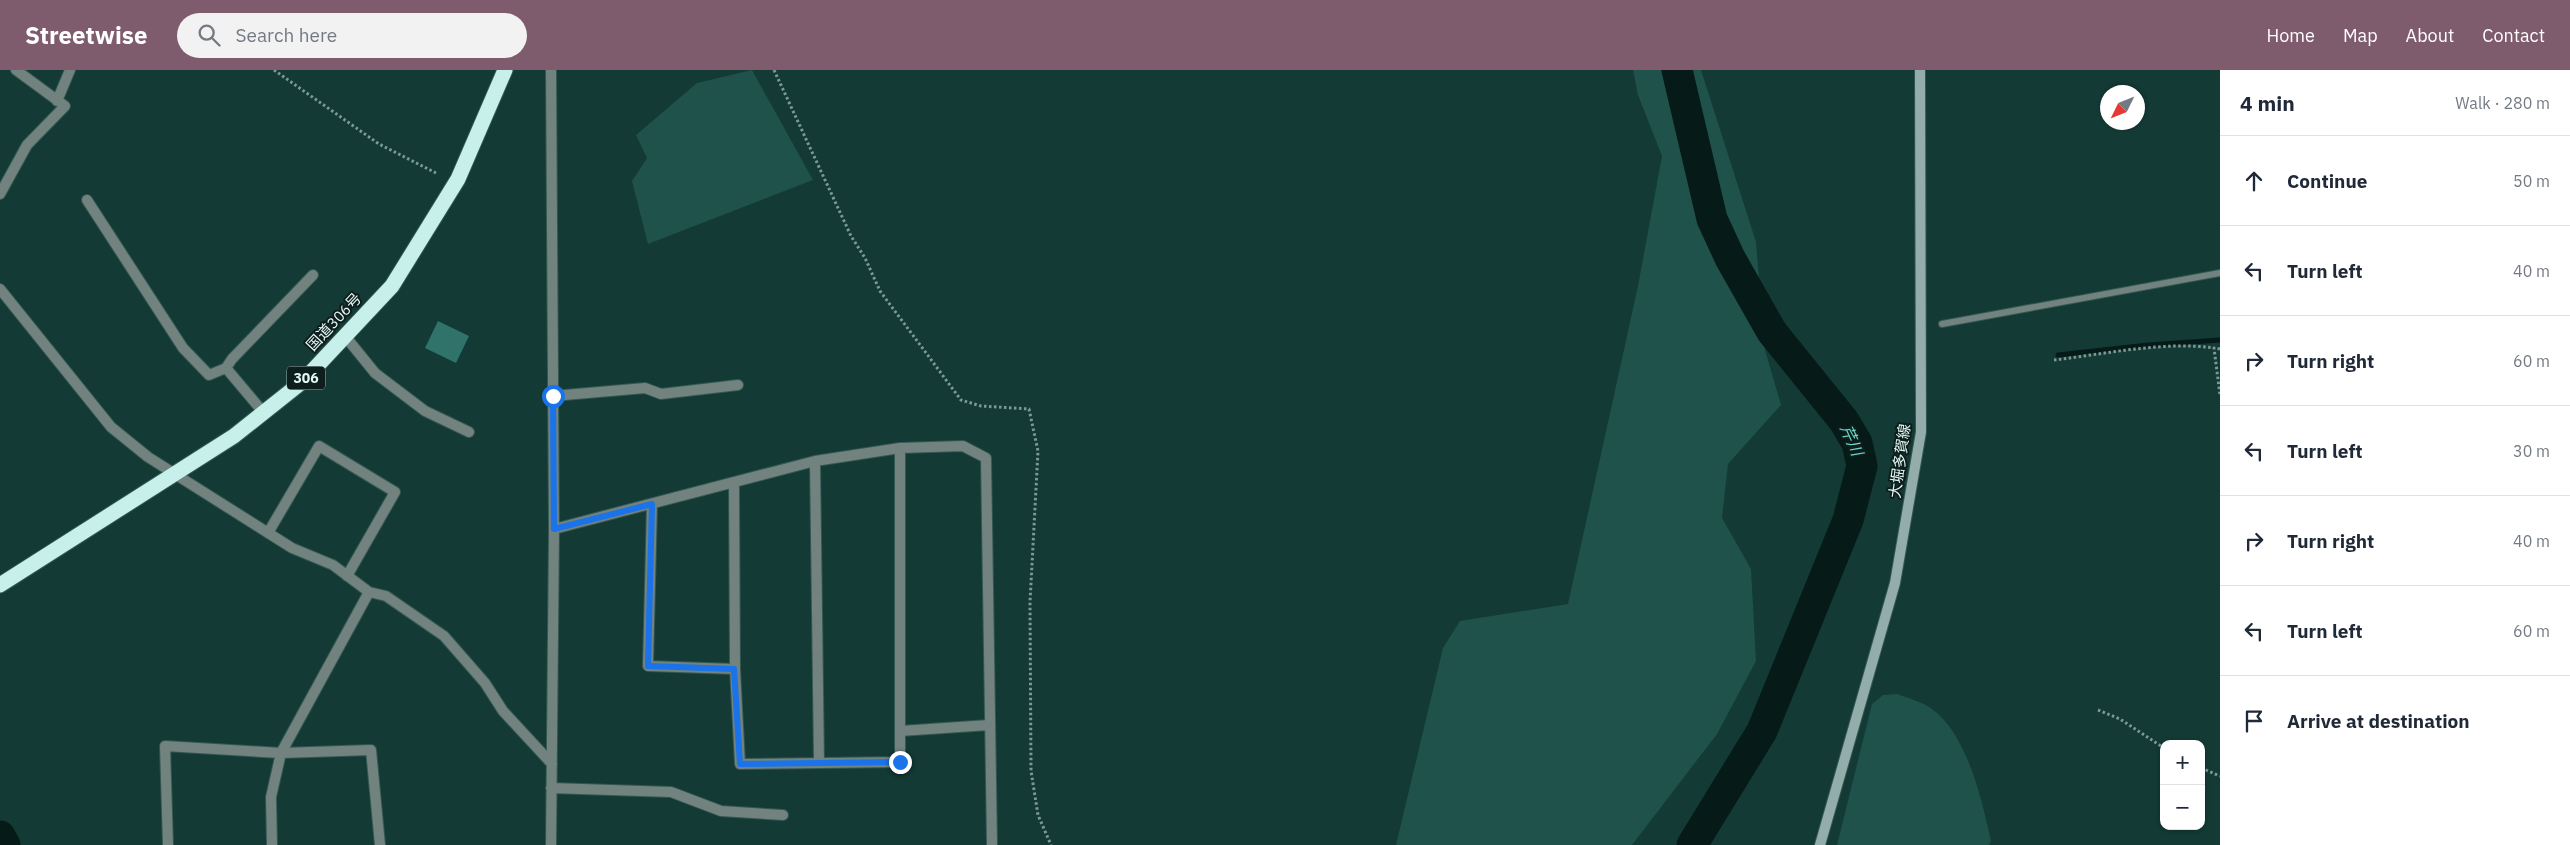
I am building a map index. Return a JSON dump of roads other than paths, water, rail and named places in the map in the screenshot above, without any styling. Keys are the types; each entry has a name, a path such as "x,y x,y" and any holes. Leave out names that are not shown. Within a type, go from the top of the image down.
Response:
{"highway":[{"name":"国道306号","path":"0,585 234,436 302,382 392,286 458,179 506,70"}],"main road":[{"name":"大堀多賀線","path":"1820,845 1895,583 1921,432 1920,70"}],"street":[{"path":"0,194 26,145 64,106 16,70"},
{"path":"57,101 70,70"},
{"path":"550,845 554,529 551,70"},
{"path":"87,200 183,348 209,375 226,368 232,359 313,275"},
{"path":"0,289 111,427 148,457 268,533 292,548 333,565 369,592 386,596 444,636 485,683 503,711 552,764"},
{"path":"345,336 375,373 425,412 469,432"},
{"path":"226,368 263,412"},
{"path":"553,396 637,388 645,388 662,394 738,384"},
{"path":"268,533 319,446 395,492 347,576"},
{"path":"554,529 815,461 900,448 963,446 986,458 992,845"},
{"path":"734,483 734,669 740,764 900,762 900,448"},
{"path":"815,461 819,762"},
{"path":"652,504 648,666 734,669"},
{"path":"272,845 271,796 281,753 369,592"},
{"path":"900,731 989,726"},
{"path":"168,845 166,746 281,753 371,750 380,845"},
{"path":"551,788 670,792 720,811 783,815"}],"lane":[{"path":"1942,324 2220,273"}],"waterway":[{"name":"芹川","path":"1677,70 1712,219 1730,258 1772,332 1844,421 1857,443 1862,466 1848,520 1762,731 1692,845"},
{"path":"2058,355 2148,345 2220,340"},
{"path":"0,836 5,845"}]}
